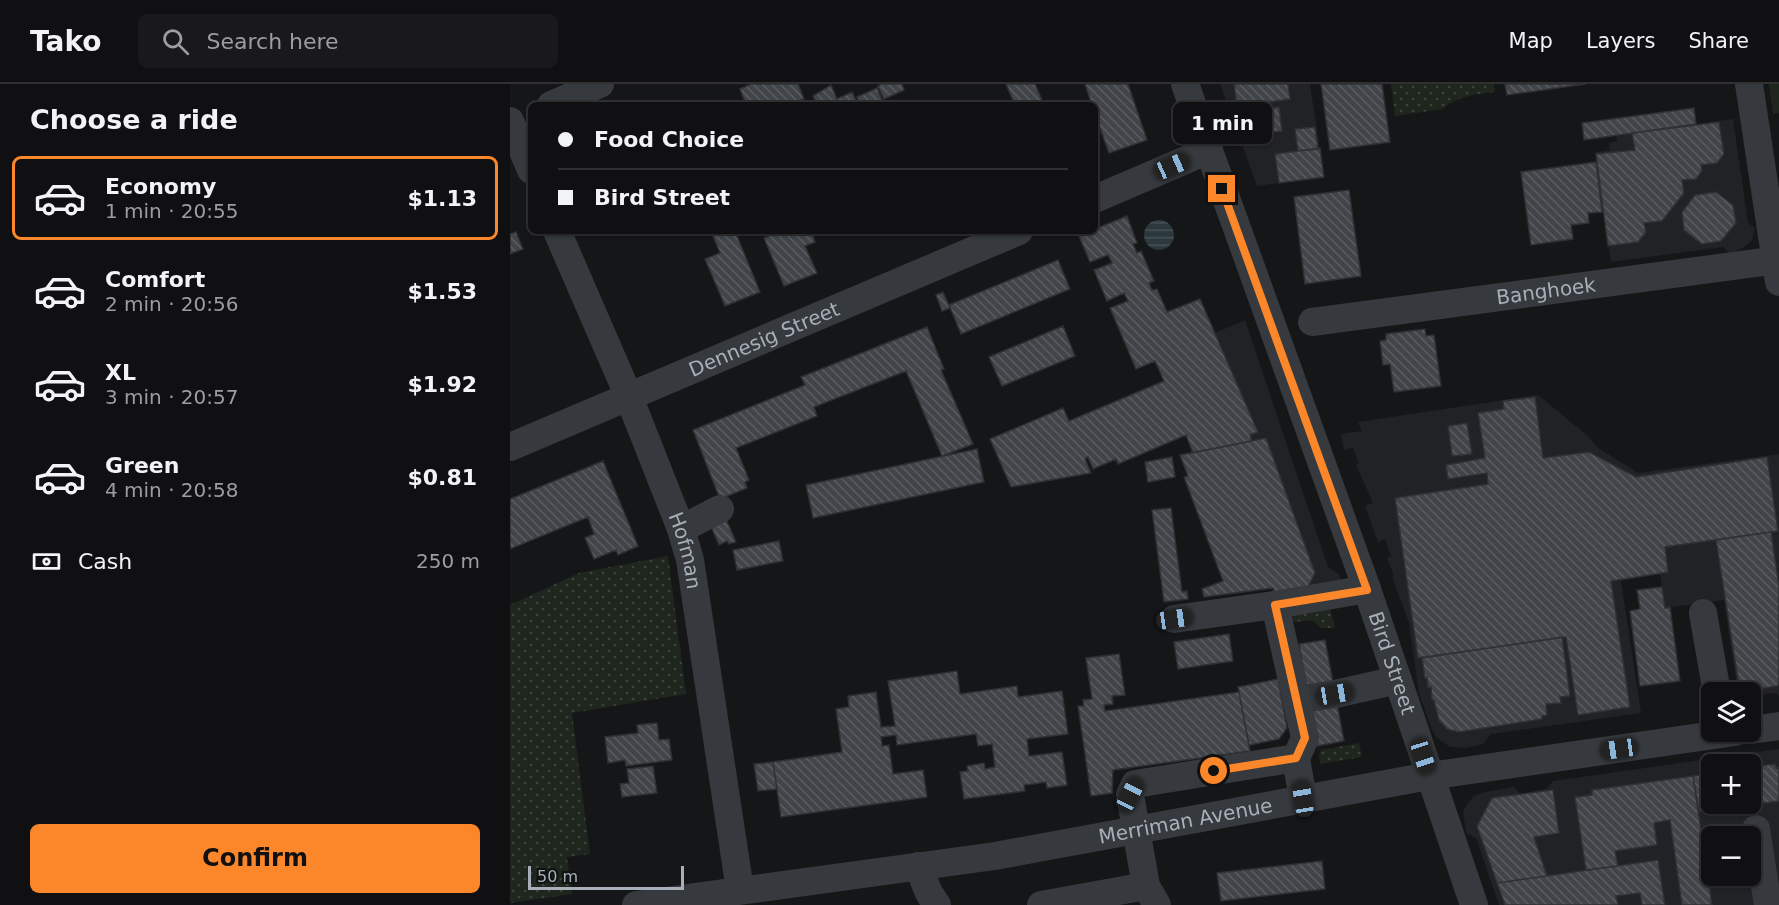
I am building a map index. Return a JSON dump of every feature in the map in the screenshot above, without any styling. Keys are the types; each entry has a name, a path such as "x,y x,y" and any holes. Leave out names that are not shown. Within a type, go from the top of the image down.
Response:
{"street":[{"path":"558,102 600,84"},
{"name":"Bird Street","path":"1185,84 1367,590 1474,905"},
{"path":"1749,84 1778,267"},
{"path":"528,114 510,122 528,163"},
{"path":"1098,198 1209,150"},
{"name":"Hofman","path":"558,234 629,398 681,529 690,560 740,890"},
{"name":"Dennesig Street","path":"510,447 1012,234"},
{"name":"Banghoek","path":"1312,322 1778,267"},
{"path":"681,529 720,509"},
{"path":"1174,619 1367,590"},
{"path":"1275,605 1313,697 1305,738 1296,758 1303,799"},
{"path":"1702,613 1714,682"},
{"path":"1313,697 1398,680"},
{"name":"Merriman Avenue","path":"1761,728 1779,726"},
{"name":"Merriman Avenue","path":"636,905 995,856 1429,776 1701,737"},
{"path":"1041,905 1152,896 1130,795 1135,784 1296,758"},
{"path":"1761,861 1768,905"},
{"path":"918,866 929,893 937,905"}],"shaded area":[{"path":"1220,84 1310,84 1324,177 1257,186"},
{"path":"1391,84 1494,84 1495,92 1461,98 1443,109 1395,116"},
{"path":"1769,84 1779,84 1779,113 1773,114"},
{"path":"1733,119 1748,223 1755,228 1752,240 1738,251 1729,253 1723,247 1611,262 1596,152 1610,150 1609,143 1617,141 1616,135"},
{"path":"1159,220 1170,224 1174,235 1170,246 1159,250 1148,246 1144,235 1148,224"},
{"path":"1245,320 1328,567 1339,574 1342,583 1307,589 1315,573 1266,439 1252,441 1235,380 1215,333"},
{"path":"1538,395 1588,436 1597,447 1638,473 1779,454 1779,696 1776,693 1761,695 1761,682 1736,682 1724,600 1665,608 1660,574 1621,581 1641,713 1491,734 1483,744 1465,748 1450,747 1437,738 1433,732 1419,694 1409,623 1387,558 1391,556 1385,539 1378,542 1365,506 1373,503 1356,465 1359,464 1353,448 1344,450 1341,434 1362,431 1358,422"},
{"path":"668,556 686,694 572,713 590,854 567,857 572,894 510,903 510,605 579,573"},
{"path":"1330,608 1335,628 1321,628 1312,620 1295,622 1292,620 1293,615"},
{"path":"1359,743 1362,757 1320,764 1321,750"},
{"path":"1779,749 1779,905 1499,905 1476,838 1466,833 1463,812 1474,796 1485,792 1514,787 1520,794 1546,789 1553,781 1701,760 1701,814 1761,814 1761,754 1744,754"}],"building":[{"path":"751,84 798,84 804,99 796,102 745,102 740,89"},
{"path":"902,84 904,90 884,99 878,86"},
{"path":"1006,84 1035,84 1043,102 1014,102"},
{"path":"1085,84 1128,84 1147,140 1109,153 1098,122 1098,102 1091,102"},
{"path":"1234,84 1288,84 1290,99 1237,107"},
{"path":"1321,84 1382,84 1390,142 1330,150"},
{"path":"1505,84 1586,84 1507,95"},
{"path":"831,85 837,99 852,92 857,102 816,102 813,96"},
{"path":"877,88 883,102 859,102 857,97"},
{"path":"1279,107 1282,131 1256,134 1253,110"},
{"path":"1694,108 1696,124 1584,140 1582,123"},
{"path":"1719,122 1724,154 1717,163 1701,165 1702,171 1696,179 1682,180 1684,193 1662,221 1644,223 1646,232 1638,242 1608,246 1596,154 1635,150 1632,133"},
{"path":"1315,127 1318,149 1298,151 1295,129"},
{"path":"1320,148 1324,177 1279,183 1275,154"},
{"path":"1596,162 1602,212 1588,213 1589,223 1571,225 1573,239 1531,245 1521,172"},
{"path":"1349,190 1361,276 1305,284 1294,197"},
{"path":"1716,192 1733,205 1736,223 1721,241 1702,244 1684,230 1682,212 1695,195"},
{"path":"1127,216 1137,243 1133,244 1137,253 1141,251 1154,281 1149,283 1152,290 1157,289 1167,312 1200,299 1258,432 1250,435 1252,441 1193,453 1186,435 1118,464 1116,459 1093,469 1088,457 1085,459 1091,473 1011,487 990,439 1063,408 1069,421 1164,381 1155,361 1136,369 1110,308 1128,301 1124,293 1107,301 1094,270 1112,263 1108,255 1090,262 1079,236 1098,234 1098,228"},
{"path":"516,232 523,249 510,254 510,234"},
{"path":"712,234 736,234 760,292 725,306 705,259 720,253"},
{"path":"774,234 812,234 815,242 805,246 817,273 784,286 764,238"},
{"path":"1058,260 1070,289 961,334 949,305"},
{"path":"943,292 950,308 942,311 936,295"},
{"path":"1063,326 1075,356 1002,386 989,357"},
{"path":"927,327 944,369 941,370 973,444 942,456 906,371 814,407 817,416 736,448 749,480 745,482 747,488 720,499 693,430 805,385 801,377"},
{"path":"1425,329 1426,336 1434,335 1441,386 1394,392 1390,364 1383,365 1380,341 1386,340 1386,334"},
{"path":"1535,397 1543,458 1589,452 1636,477 1767,457 1778,531 1665,547 1668,572 1611,581 1630,707 1578,715 1566,637 1418,658 1395,498 1488,484 1487,473 1448,479 1446,465 1485,458 1478,413 1504,409 1503,401"},
{"path":"1467,423 1472,454 1452,456 1448,426"},
{"path":"1266,438 1315,573 1307,589 1274,594 1273,588 1204,597 1202,589 1223,581 1184,477 1188,476 1180,455"},
{"path":"977,449 984,482 813,518 806,485"},
{"path":"1172,457 1175,477 1148,482 1145,462"},
{"path":"603,461 638,546 618,555 616,550 594,559 585,538 594,534 588,517 510,549 510,499"},
{"path":"1171,508 1182,592 1187,591 1188,599 1164,602 1152,510"},
{"path":"725,517 736,542 729,544 727,541 719,545 710,524"},
{"path":"1771,532 1779,586 1779,684 1777,686 1761,689 1761,682 1738,682 1716,540"},
{"path":"779,541 783,561 737,570 733,550"},
{"path":"1662,587 1665,608 1670,607 1680,681 1640,686 1630,611 1640,609 1637,590"},
{"path":"1229,634 1233,661 1178,669 1174,642"},
{"path":"1562,637 1570,696 1560,697 1561,703 1546,704 1547,715 1542,716 1542,719 1459,732 1447,729 1439,720 1434,700 1432,700 1431,687 1428,687 1427,677 1425,678 1422,658"},
{"path":"1325,640 1344,741 1317,746 1299,644"},
{"path":"1119,654 1125,695 1112,696 1113,704 1104,705 1105,711 1239,692 1250,751 1113,770 1112,793 1091,796 1078,706 1084,706 1083,700 1092,699 1086,658"},
{"path":"957,671 960,694 1017,686 1018,697 1062,691 1068,734 1027,739 1029,756 1062,752 1067,785 1047,788 1046,782 1024,785 1025,791 964,799 960,772 968,771 967,766 984,763 985,769 995,767 992,744 978,746 976,734 897,745 896,735 881,737 882,746 889,745 893,774 923,770 927,797 781,817 773,762 842,752 836,709 849,707 848,696 876,692 881,727 895,726 888,681"},
{"path":"1278,679 1287,728 1279,739 1249,745 1238,687"},
{"path":"657,723 659,740 669,739 672,760 626,766 625,760 608,763 605,737 638,733 637,725"},
{"path":"773,762 777,789 758,791 754,764"},
{"path":"1775,764 1776,768 1779,767 1779,801 1761,803 1761,766"},
{"path":"653,766 657,793 622,797 620,784 629,783 627,769"},
{"path":"1701,775 1701,812 1699,812 1693,776"},
{"path":"1693,776 1701,830 1701,886 1709,886 1712,905 1682,905 1670,820 1654,823 1657,845 1615,851 1618,866 1586,870 1575,797 1592,795 1592,790"},
{"path":"1553,790 1559,833 1534,837 1547,876 1497,883 1477,826 1492,798"},
{"path":"1658,860 1665,905 1642,905 1640,893 1616,896 1618,905 1505,905 1497,883"},
{"path":"1322,861 1325,889 1221,901 1217,873"}],"tunnel":[{"path":"1309,698 1335,694"}],"route":[{"path":"1214,771 1296,758 1305,738 1275,605 1367,590 1222,189"}]}
